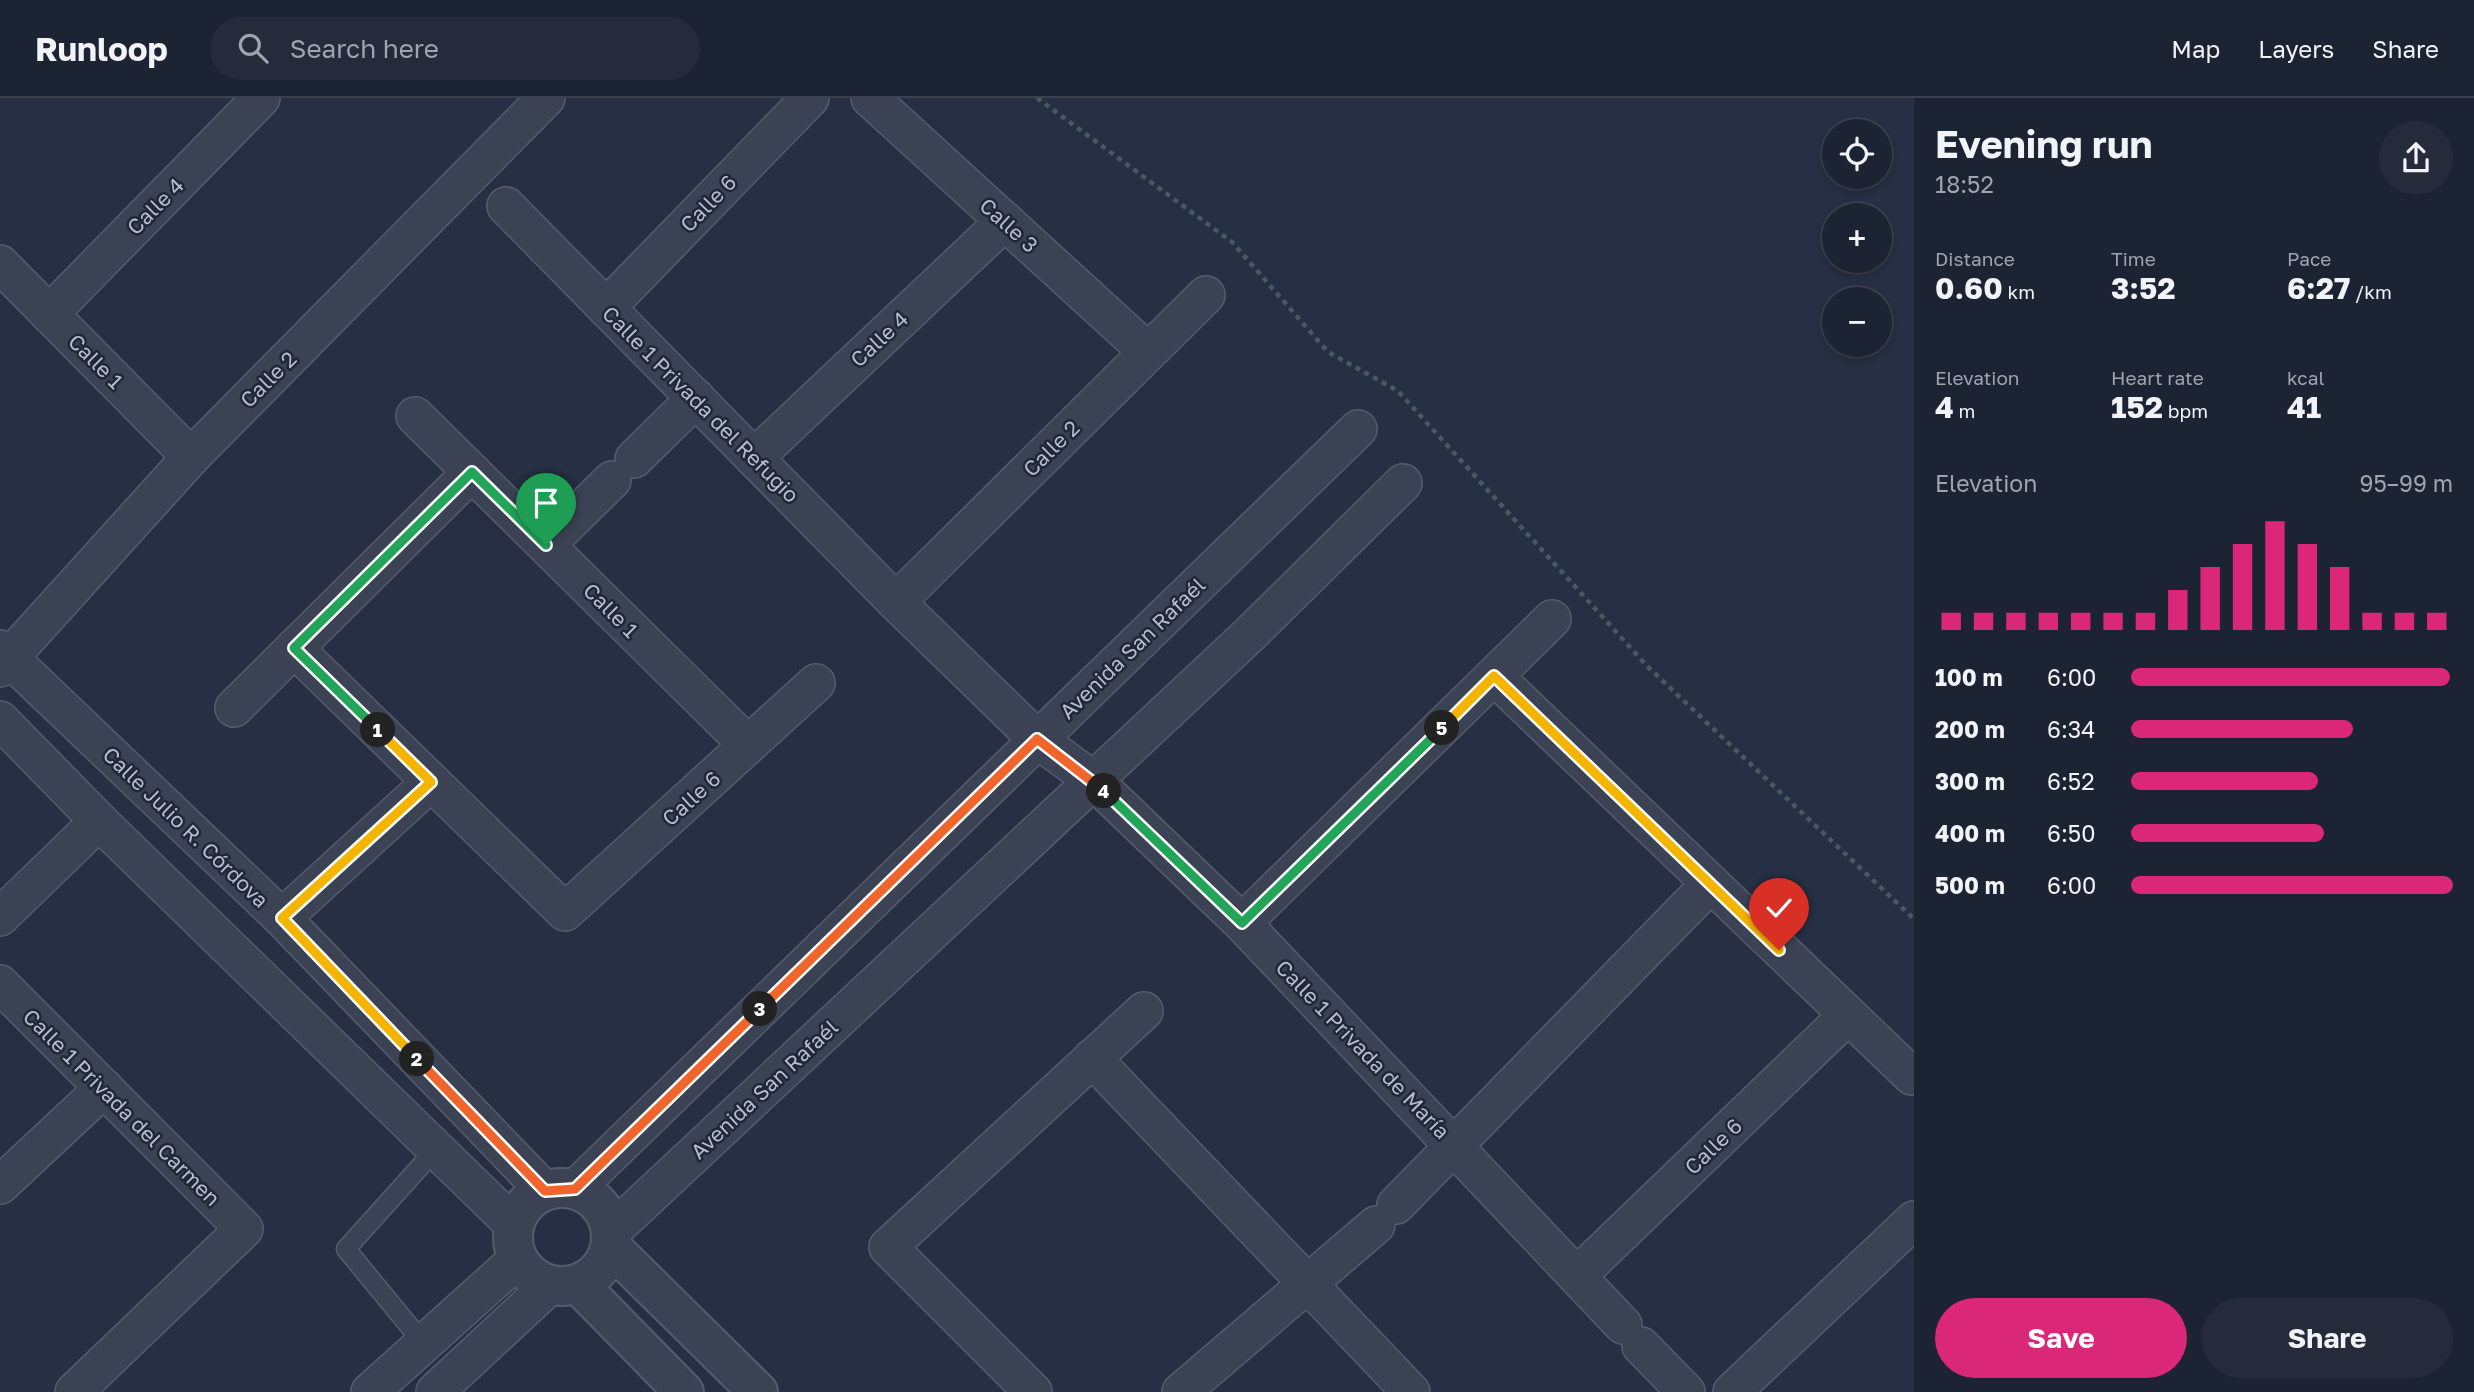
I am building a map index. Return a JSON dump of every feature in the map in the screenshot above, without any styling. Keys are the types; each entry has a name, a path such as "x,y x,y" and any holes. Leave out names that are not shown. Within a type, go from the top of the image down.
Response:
{"street":[{"name":"Calle 4","path":"49,314 261,98"},
{"name":"Calle 2","path":"3,658 191,457 546,98"},
{"name":"Calle 6","path":"606,308 810,98"},
{"name":"Calle 3","path":"870,98 1148,352"},
{"name":"Calle 1 Privada del Refugio","path":"506,206 896,602 1037,739"},
{"name":"Calle 4","path":"754,458 1005,220"},
{"name":"Calle 1","path":"0,264 191,457"},
{"name":"Calle 2","path":"896,602 1206,295"},
{"path":"546,545 695,398"},
{"name":"Calle 1","path":"415,415 748,745"},
{"name":"Avenida San Rafaél","path":"560,1190 1037,739 1357,429"},
{"path":"234,708 472,472"},
{"name":"Avenida San Rafaél","path":"611,1239 1403,484"},
{"path":"1242,923 1552,619"},
{"path":"282,918 431,782 294,648"},
{"name":"Calle Julio R. Córdova","path":"3,658 282,918 560,1190"},
{"path":"1494,676 1912,1076"},
{"name":"Calle 6","path":"431,782 565,912 816,683"},
{"path":"0,720 99,821 436,1149 516,1242 531,1276 564,1284 684,1392"},
{"name":"Calle 1 Privada de María","path":"1037,739 1094,781 1242,923 1686,1392"},
{"path":"0,917 99,821"},
{"path":"1181,1392 1386,1215 1710,884"},
{"name":"Calle 1 Privada del Carmen","path":"0,984 244,1229 74,1392"},
{"path":"1033,1392 888,1247 1144,1011"},
{"name":"Calle 6","path":"1577,1276 1849,1015"},
{"path":"1092,1058 1411,1392"},
{"path":"0,1185 104,1088"},
{"path":"370,1392 424,1344 516,1242 520,1210 531,1198 560,1190 599,1205 611,1239 758,1392"},
{"path":"1732,1392 1914,1220"},
{"path":"435,1392 564,1284 593,1276 605,1262 611,1239"}],"lane":[{"path":"424,1344 346,1249 436,1149"}],"path":[{"path":"1037,98 1232,242 1328,352 1398,391 1647,666 1914,919"}],"route":[{"path":"546,545 472,472 294,648 431,782 282,918 545,1191 575,1189 1037,739 1094,781 1242,923 1494,676 1779,950"}]}
